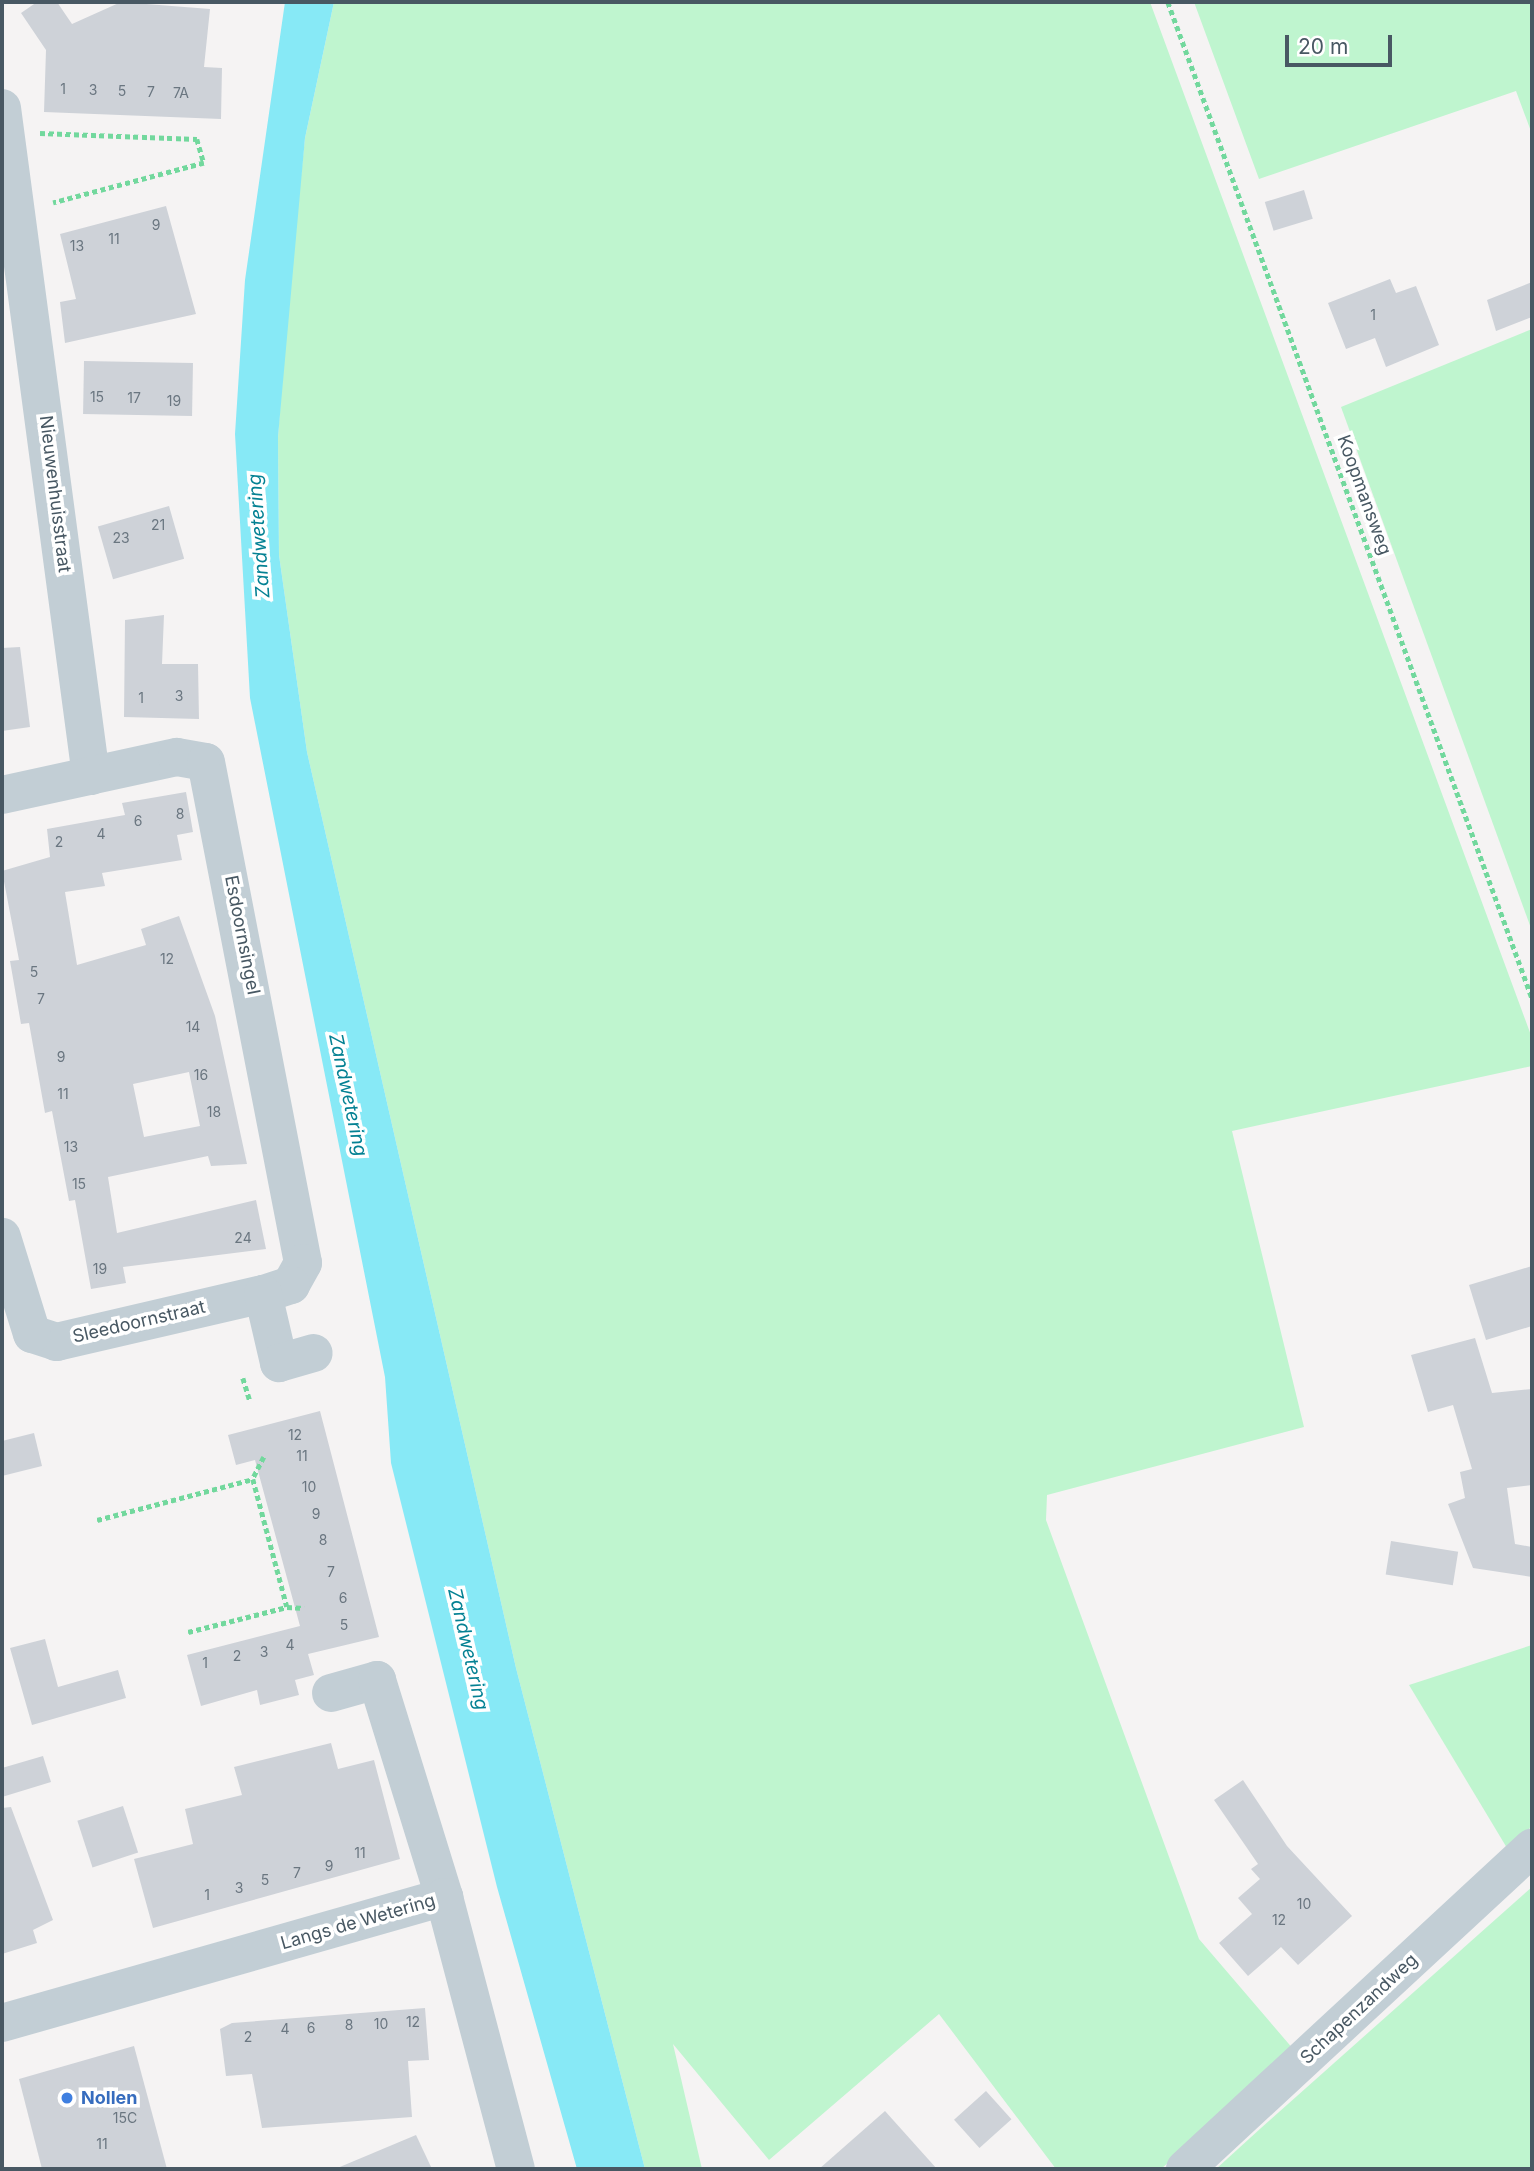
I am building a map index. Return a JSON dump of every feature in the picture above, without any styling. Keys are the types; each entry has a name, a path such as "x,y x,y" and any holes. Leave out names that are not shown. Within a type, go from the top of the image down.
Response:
{"street":[{"name":"Nieuwenhuisstraat","path":"4,120 91,776"},
{"name":"Esdoornsingel","path":"2,795 177,757 206,762 303,1263 291,1285 263,1294"},
{"name":"Sleedoornstraat","path":"2,1237 25,1321 42,1339 57,1342 263,1294"},
{"path":"263,1294 279,1363 313,1353"},
{"path":"331,1693 377,1680 444,1897"},
{"name":"Schapenzandweg","path":"1185,2169 1532,1848"},
{"name":"Langs de Wetering","path":"2,2024 444,1897 516,2169"}],"path":[{"name":"Koopmansweg","path":"1168,2 1532,998"},
{"path":"4,120 197,139 204,163 18,212"},
{"path":"264,1457 254,1479 287,1607"},
{"path":"97,1520 254,1479"},
{"path":"188,1632 287,1607 303,1608"}],"green space":[{"path":"334,2 1150,2 1532,1038 1532,1066 1232,1131 1304,1427 1047,1495 1046,1520 1199,1939 1294,2050 1161,2169 1056,2169 939,2014 769,2160 673,2044 702,2169 645,2169 516,1668 307,752 279,555 278,437 289,289 305,138"},
{"path":"1194,2 1532,2 1532,134 1516,91 1259,179"},
{"path":"1532,329 1532,931 1341,407"},
{"path":"1532,1645 1532,1825 1510,1853 1409,1685"},
{"path":"1532,1887 1532,2169 1216,2169 1261,2128"}],"water":[{"name":"Zandwetering","path":"285,2 334,2 305,138 278,437 279,555 307,752 516,1668 645,2169 577,2169 497,1887 391,1463 385,1377 250,698 235,434 245,280"}],"building":[{"path":"37,2 57,2 72,24 121,2 210,9 204,67 222,68 221,119 44,112 46,50 21,13"},
{"path":"1304,190 1313,219 1274,231 1265,202"},
{"path":"166,206 196,314 65,343 60,302 76,299 60,234"},
{"path":"1390,279 1396,293 1416,286 1439,345 1386,367 1375,338 1346,349 1328,303"},
{"path":"1532,282 1532,317 1496,331 1487,300"},
{"path":"84,361 193,363 192,416 83,414"},
{"path":"169,506 184,559 113,579 98,526"},
{"path":"164,615 162,664 198,664 199,719 124,717 125,620"},
{"path":"20,647 30,727 2,731 2,648"},
{"path":"186,792 193,832 177,835 182,860 102,873 105,886 65,892 77,965 146,945 141,929 179,916 215,1016 247,1164 211,1166 208,1156 108,1177 117,1233 256,1200 266,1249 123,1267 126,1283 91,1289 75,1200 69,1201 52,1111 45,1113 29,1023 21,1024 10,961 19,960 2,871 50,857 47,829 125,815 122,803","holes":["189,1072 200,1126 144,1137 133,1084"]},
{"path":"1532,1266 1532,1326 1486,1340 1469,1285"},
{"path":"1475,1338 1492,1393 1532,1389 1532,1485 1507,1488 1515,1544 1532,1547 1532,1577 1473,1568 1448,1504 1465,1498 1460,1472 1472,1469 1453,1405 1428,1412 1411,1355"},
{"path":"320,1411 379,1637 308,1654 314,1675 295,1680 299,1695 260,1705 257,1690 201,1706 187,1655 300,1626 255,1460 236,1465 228,1435"},
{"path":"34,1433 42,1466 2,1476 2,1441"},
{"path":"1391,1541 1458,1552 1453,1585 1386,1575"},
{"path":"45,1639 58,1687 118,1670 126,1698 32,1725 10,1648"},
{"path":"331,1743 338,1769 374,1760 400,1859 153,1928 134,1859 193,1844 185,1809 242,1795 234,1767"},
{"path":"43,1756 51,1782 2,1797 2,1768"},
{"path":"1243,1780 1287,1846 1352,1916 1298,1965 1281,1947 1248,1976 1219,1943 1252,1914 1238,1898 1260,1879 1251,1869 1258,1864 1214,1800"},
{"path":"123,1806 138,1853 92,1867 77,1821"},
{"path":"11,1807 53,1920 33,1930 37,1943 2,1954 2,1808"},
{"path":"425,2008 429,2060 408,2061 412,2117 262,2128 252,2074 226,2076 220,2029 232,2023"},
{"path":"134,2046 167,2169 42,2169 19,2079"},
{"path":"986,2091 1011,2119 979,2148 954,2120"},
{"path":"885,2111 937,2169 819,2169"},
{"path":"416,2135 432,2169 335,2169"}],"place":[{"name":"Nollen","path":"67,2098"}]}
